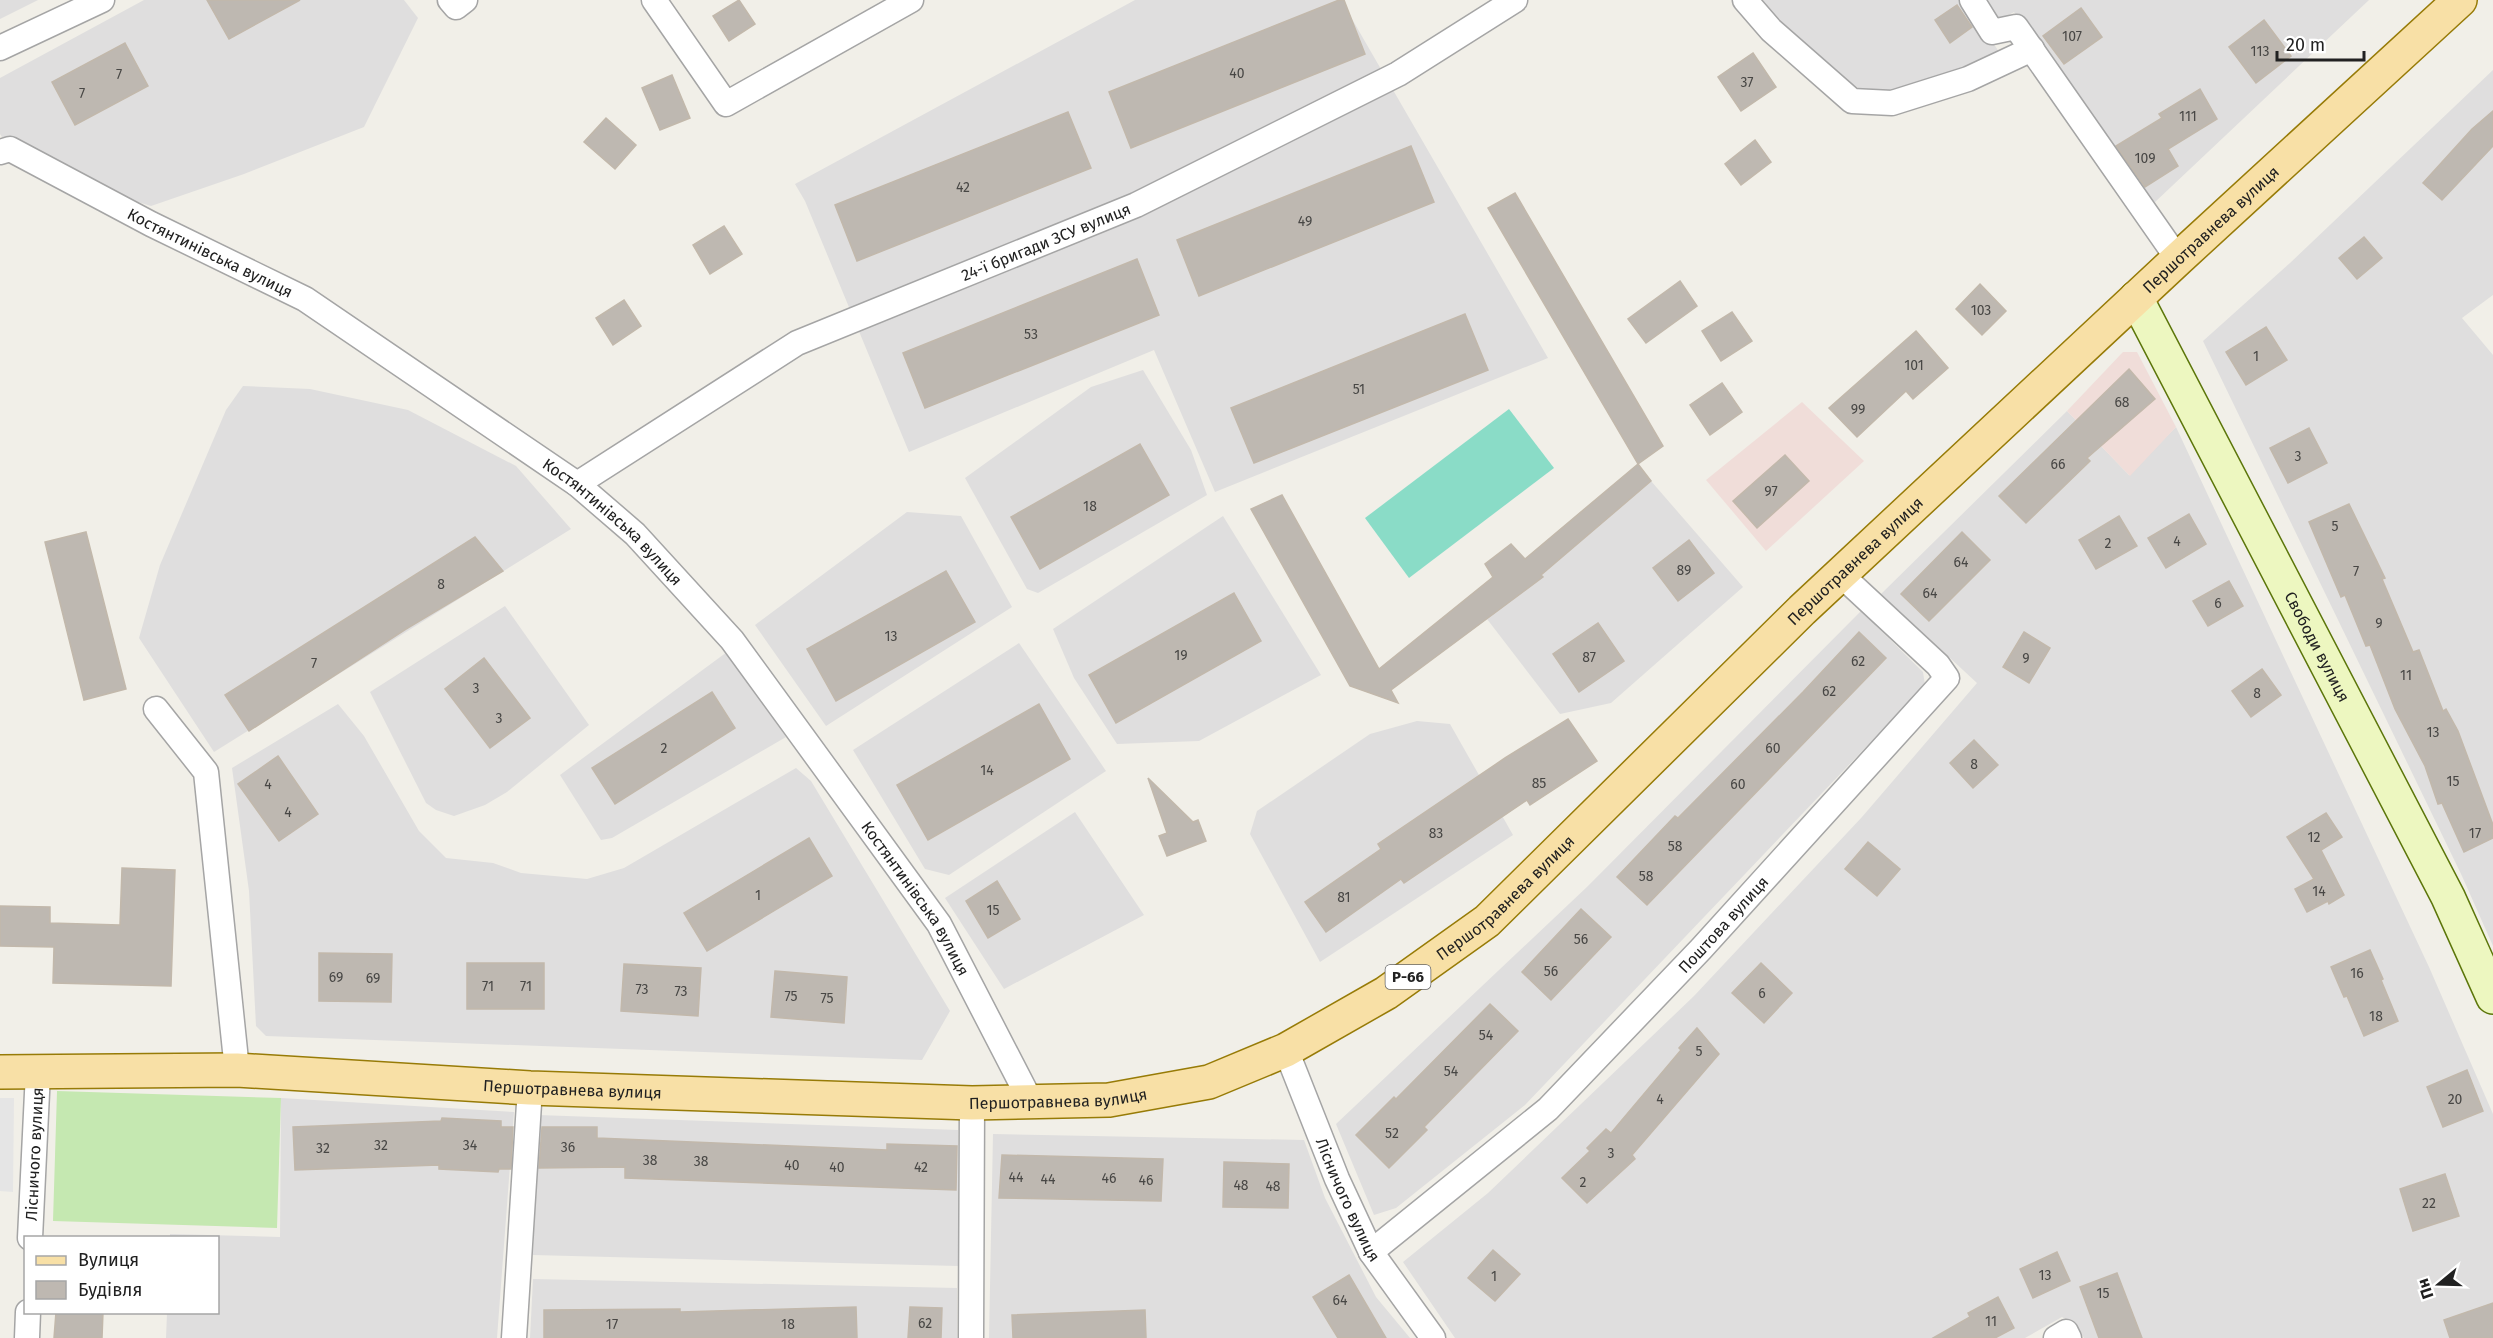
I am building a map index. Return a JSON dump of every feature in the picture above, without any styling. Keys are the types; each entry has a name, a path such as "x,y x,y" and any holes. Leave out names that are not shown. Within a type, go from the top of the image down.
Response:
{"main road":[{"name":"Першотравнева вулиця","path":"0,1072 237,1070 530,1088 972,1103 1031,1102 1110,1100 1209,1082 1287,1050 1386,993 1487,921 1840,574 2460,0"}],"street":[{"path":"0,48 102,0"},
{"path":"450,0 456,7 465,0"},
{"path":"654,0 726,104 911,0"},
{"name":"24-ї бригади ЗСУ вулиця","path":"577,484 797,343 1136,205 1398,74 1515,0"},
{"path":"1745,0 1771,30 1852,101 1893,103 1968,79 2032,48"},
{"path":"1972,0 1992,32 2016,27 2178,259"},
{"name":"Костянтинівська вулиця","path":"0,152 10,149 152,224 305,299 577,484 635,534 732,640 939,924 1031,1102"},
{"name":"Свободи вулиця","path":"2136,298 2448,897 2493,997"},
{"name":"Поштова вулиця","path":"1371,1252 1548,1109 1701,949 1947,678 1938,665 1840,574"},
{"path":"156,710 206,772 237,1070"},
{"name":"Лісничого вулиця","path":"1287,1050 1333,1170 1371,1252 1433,1338"},
{"name":"Лісничого вулиця","path":"30,1236 38,1072"},
{"path":"514,1338 530,1088"},
{"path":"971,1338 972,1103"},
{"path":"27,1338 28,1314"}],"shaded area":[{"path":"0,0 38,0 0,19"},
{"path":"144,0 404,0 418,18 364,127 244,174 151,206 21,166 0,134 0,78"},
{"path":"1135,0 1341,0 1548,358 1215,492 1154,350 909,452 805,201 795,184"},
{"path":"1760,0 1965,0 2001,55 1929,84 1886,93 1862,90 1833,73"},
{"path":"1981,0 2369,0 2154,203 2142,204 2014,12 1995,23"},
{"path":"2493,70 2493,295 2462,318 2493,355 2493,946 2462,876 2203,341 2290,263"},
{"path":"2123,352 2137,352 2176,427 2130,476 2067,411"},
{"path":"1143,370 1191,450 1207,495 1038,593 1027,589 965,478 1091,387"},
{"path":"243,386 310,389 408,410 516,466 571,529 214,752 139,638 160,565 226,410"},
{"path":"1802,402 1864,461 1766,551 1706,480"},
{"path":"2067,411 2129,475 2176,427 2429,967 2493,1114 2493,1338 2084,1338 2078,1327 2062,1317 2025,1338 1455,1338 1403,1262 1488,1193 1694,996 1862,817 1977,683 1881,594"},
{"path":"1651,481 1743,587 1611,703 1560,714 1487,619"},
{"path":"907,512 961,516 1012,607 826,726 755,625"},
{"path":"1223,516 1321,675 1199,741 1117,744 1074,678 1053,629"},
{"path":"505,606 589,725 507,792 485,805 454,816 436,810 426,803 370,692"},
{"path":"1861,611 1923,672 1925,685 1525,1105 1396,1208 1374,1215 1336,1124 1588,886"},
{"path":"1019,643 1106,771 949,875 925,869 853,750"},
{"path":"727,652 786,737 612,838 601,840 560,775"},
{"path":"338,704 364,736 419,831 446,858 493,863 521,873 587,879 624,868 796,768 811,781 950,1011 922,1060 266,1036 256,1026 249,891 232,768"},
{"path":"1417,721 1450,724 1513,835 1320,962 1250,834 1257,811 1370,734"},
{"path":"1075,812 1144,915 1004,989 945,898"},
{"path":"0,1098 14,1098 13,1192 0,1191"},
{"path":"281,1098 514,1112 497,1338 166,1338 167,1314 219,1314 219,1236 170,1236 170,1234 280,1237"},
{"path":"538,1115 958,1130 958,1266 533,1255"},
{"path":"993,1134 1304,1140 1325,1198 1376,1297 1410,1338 989,1338"},
{"path":"533,1279 957,1288 957,1338 530,1338"}],"green space":[{"path":"1509,409 1554,468 1409,578 1365,518"},
{"path":"57,1091 281,1098 277,1228 53,1221"}],"building":[{"path":"207,0 300,0 229,39"},
{"path":"739,0 755,24 729,41 713,16"},
{"path":"1339,0 1344,0 1365,54 1131,148 1109,92"},
{"path":"1957,5 1972,27 1950,43 1935,20"},
{"path":"2081,8 2102,37 2064,64 2043,36"},
{"path":"2264,20 2291,56 2256,83 2229,47"},
{"path":"125,43 148,86 75,125 52,82"},
{"path":"1753,53 1776,87 1741,111 1718,77"},
{"path":"672,75 690,118 660,130 642,88"},
{"path":"2200,89 2217,119 2168,149 2178,166 2145,187 2116,146 2162,118 2159,114"},
{"path":"2493,111 2493,146 2442,200 2423,183 2472,129"},
{"path":"1068,112 1091,168 857,261 835,205"},
{"path":"606,118 636,145 615,169 584,142"},
{"path":"1755,140 1771,162 1741,185 1725,164"},
{"path":"1411,146 1434,202 1199,296 1177,240"},
{"path":"1515,193 1663,446 1638,464 1488,208"},
{"path":"724,226 742,254 710,274 693,245"},
{"path":"2364,237 2382,258 2357,279 2339,258"},
{"path":"1137,259 1159,315 925,408 903,353"},
{"path":"1680,281 1697,306 1646,343 1628,319"},
{"path":"1980,284 2006,311 1982,335 1956,309"},
{"path":"624,300 641,326 613,345 596,318"},
{"path":"1732,312 1752,341 1721,361 1702,331"},
{"path":"1465,314 1488,370 1254,463 1231,408"},
{"path":"2266,327 2287,360 2246,385 2226,352"},
{"path":"1916,331 1948,368 1913,399 1906,391 1857,437 1829,408"},
{"path":"2129,369 2155,399 2087,458 2090,461 2026,523 1999,496"},
{"path":"1722,383 1742,412 1710,435 1690,405"},
{"path":"2309,428 2327,463 2288,483 2270,448"},
{"path":"1140,444 1169,495 1040,569 1011,517"},
{"path":"1785,455 1809,481 1757,528 1733,501"},
{"path":"1638,464 1651,481 1541,575 1543,577 1391,690 1398,703 1350,686 1251,509 1282,495 1379,669 1493,577 1485,564 1511,544 1525,559"},
{"path":"2349,504 2385,578 2382,579 2413,652 2419,650 2443,711 2446,709 2458,731 2493,825 2493,838 2464,852 2442,803 2438,804 2425,766 2395,709 2370,645 2366,646 2345,595 2341,597 2309,522"},
{"path":"2189,514 2206,544 2166,568 2148,538"},
{"path":"2119,516 2137,546 2096,569 2079,540"},
{"path":"86,532 126,689 84,700 45,542"},
{"path":"1962,532 1990,560 1929,621 1901,594"},
{"path":"475,537 503,571 406,629 249,731 225,695"},
{"path":"1689,540 1714,573 1678,601 1653,568"},
{"path":"946,571 975,622 836,701 807,649"},
{"path":"2229,581 2243,606 2208,626 2193,601"},
{"path":"1234,593 1261,641 1116,723 1089,675"},
{"path":"1598,623 1624,661 1579,692 1553,654"},
{"path":"1859,632 1886,658 1647,905 1617,877 1675,816 1678,818 1803,692"},
{"path":"2024,632 2050,648 2029,683 2003,667"},
{"path":"484,658 530,718 490,748 445,689"},
{"path":"2262,669 2281,695 2251,717 2232,691"},
{"path":"712,692 735,728 615,804 592,768"},
{"path":"1039,704 1070,759 928,840 897,785"},
{"path":"1568,719 1597,761 1530,805 1527,800 1404,883 1401,879 1326,932 1305,902 1381,849 1378,844 1505,758"},
{"path":"1974,740 1998,765 1973,788 1950,763"},
{"path":"278,756 318,814 279,841 238,784"},
{"path":"1148,778 1193,822 1198,820 1206,841 1167,856 1159,836 1167,833"},
{"path":"2326,813 2342,837 2321,850 2344,895 2329,904 2328,901 2307,912 2295,889 2314,879 2287,837"},
{"path":"809,838 832,876 707,951 684,913"},
{"path":"1868,842 1900,869 1877,896 1845,869"},
{"path":"122,868 175,870 171,986 53,983 54,947 0,946 0,906 50,907 50,923 120,925"},
{"path":"997,881 1020,919 988,938 966,901"},
{"path":"1581,909 1611,937 1551,1000 1522,972"},
{"path":"2370,950 2398,1021 2364,1036 2347,996 2344,997 2331,967"},
{"path":"319,953 392,954 391,1002 319,1001"},
{"path":"467,963 544,963 544,1009 467,1009"},
{"path":"1761,963 1792,993 1764,1023 1732,993"},
{"path":"624,964 701,968 698,1016 621,1011"},
{"path":"775,971 847,977 844,1023 771,1017"},
{"path":"1490,1004 1518,1031 1424,1127 1427,1130 1389,1168 1356,1135 1394,1097 1396,1099"},
{"path":"1697,1028 1719,1054 1632,1155 1635,1159 1587,1203 1562,1178 1590,1151 1587,1148 1606,1129 1611,1133"},
{"path":"2467,1070 2483,1111 2443,1127 2427,1087"},
{"path":"442,1118 501,1121 501,1127 513,1127 511,1169 499,1169 498,1172 439,1169 439,1165 295,1170 293,1127 441,1121"},
{"path":"542,1127 597,1127 597,1138 887,1150 887,1144 957,1146 956,1190 625,1178 625,1167 539,1168"},
{"path":"1002,1155 1163,1159 1161,1201 999,1198"},
{"path":"1224,1162 1289,1164 1288,1208 1223,1207"},
{"path":"2445,1174 2459,1216 2413,1231 2400,1189"},
{"path":"1493,1250 1520,1274 1495,1301 1468,1278"},
{"path":"2057,1252 2070,1281 2033,1298 2020,1269"},
{"path":"2117,1273 2142,1338 2099,1338 2080,1287"},
{"path":"1349,1275 1386,1338 1338,1338 1313,1297"},
{"path":"1998,1297 2014,1328 1995,1338 1933,1338 1970,1317 1968,1313"},
{"path":"2493,1303 2493,1338 2450,1338 2444,1320"},
{"path":"856,1307 857,1338 544,1338 544,1310 680,1309 680,1312"},
{"path":"910,1307 942,1308 941,1338 908,1338"},
{"path":"1145,1310 1146,1338 1013,1338 1012,1315"},
{"path":"56,1314 103,1314 102,1338 54,1338"}]}
